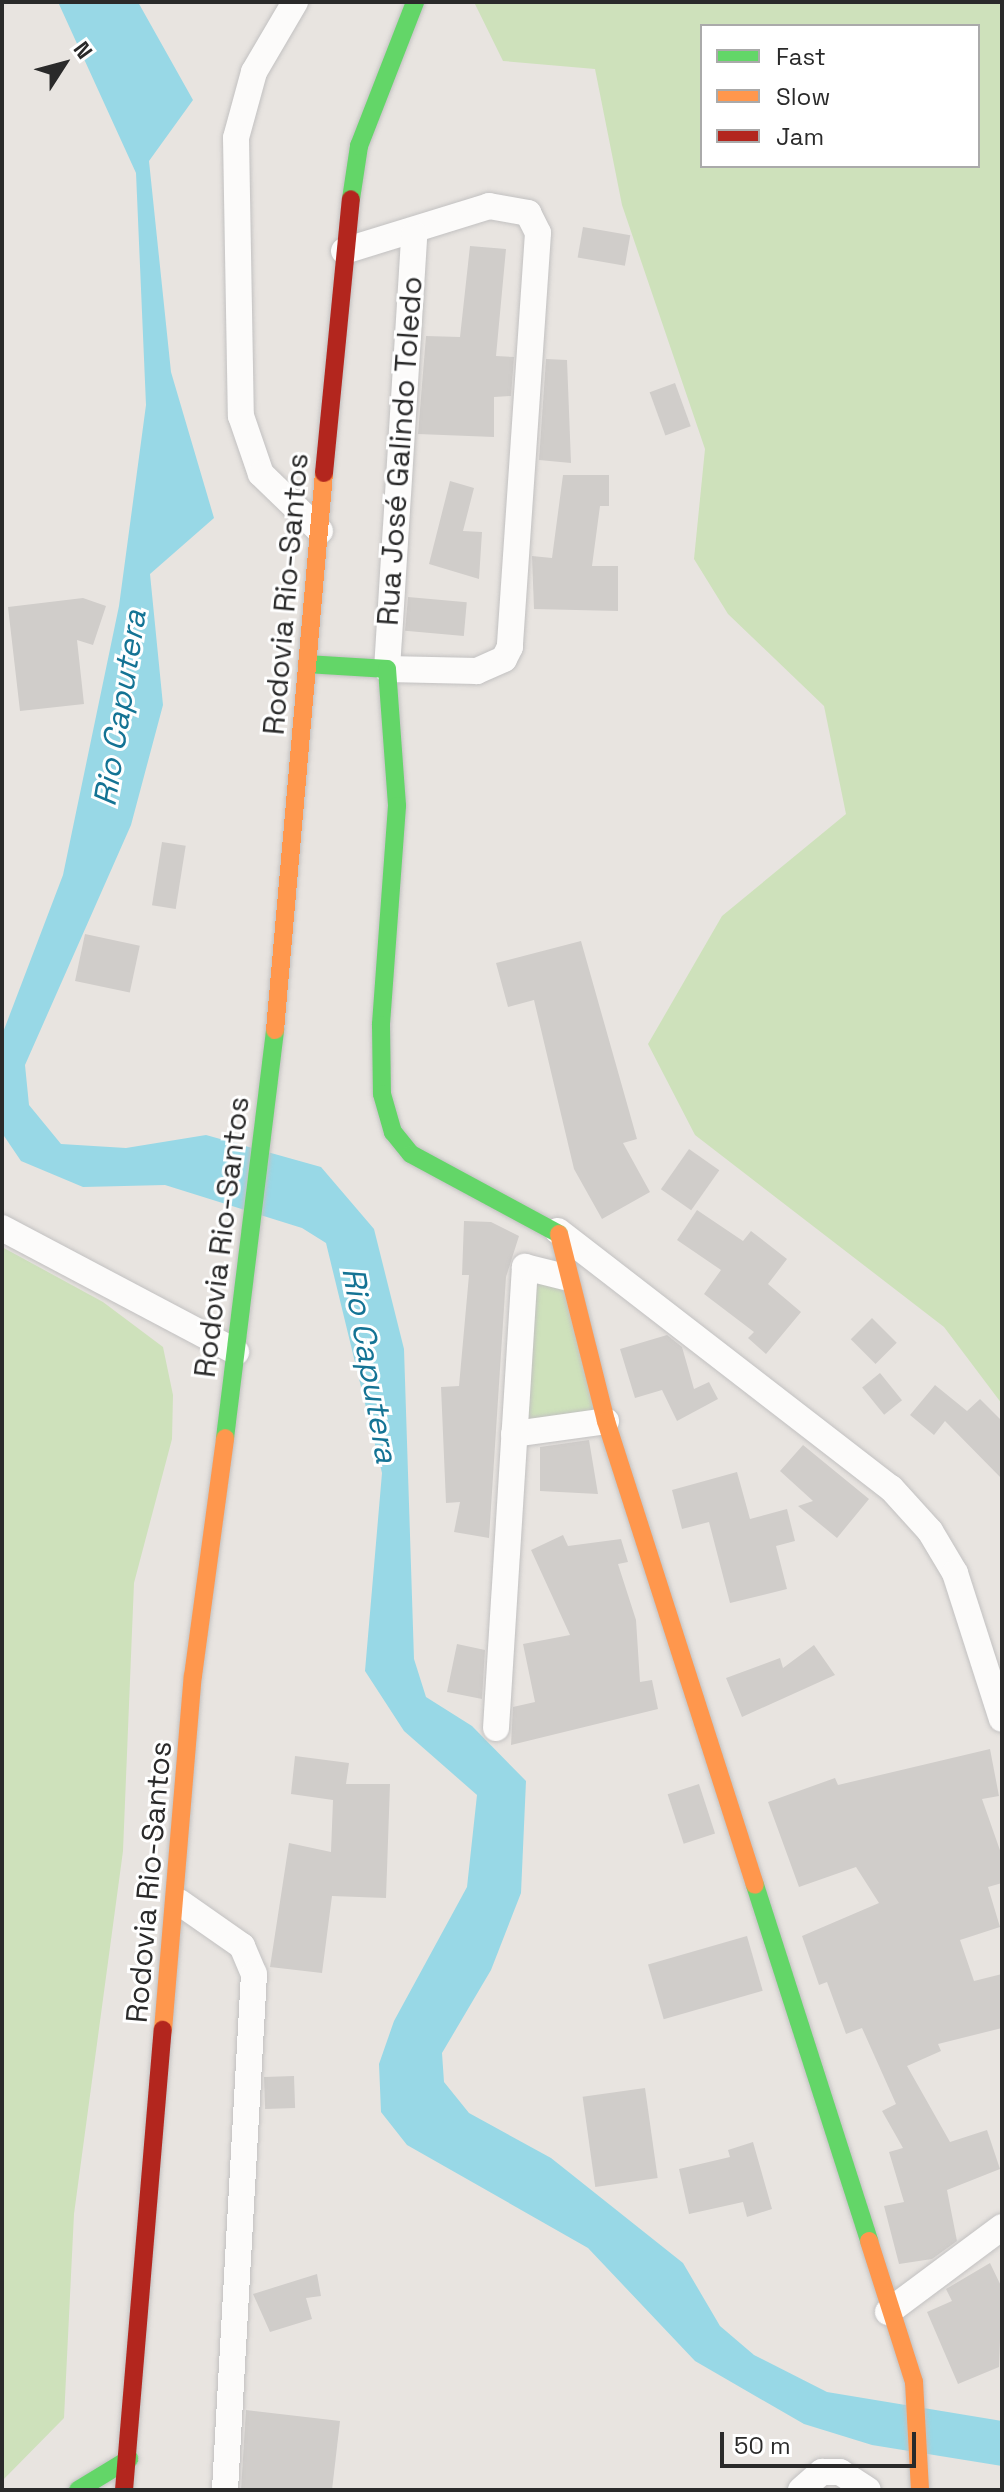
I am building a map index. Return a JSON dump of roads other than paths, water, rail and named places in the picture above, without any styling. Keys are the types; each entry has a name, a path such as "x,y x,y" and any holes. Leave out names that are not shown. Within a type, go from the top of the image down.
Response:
{"main road":[{"name":"Rodovia Rio-Santos","path":"124,2490 179,1902 193,1676 236,1352 248,1284 267,1123 344,251 359,146 415,2"},
{"path":"307,664 387,669 397,806 381,1025 382,1094 393,1132 435,1168 558,1231 565,1277 606,1421 888,2312 914,2382 921,2462 920,2490"},
{"path":"78,2490 129,2459"}],"street":[{"path":"295,2 254,72 236,138 241,416 261,474 320,531"},
{"path":"344,251 511,205 528,213 538,233 510,647 504,659 477,671 387,669"},
{"name":"Rua José Galindo Toledo","path":"387,669 414,234"},
{"path":"2,1228 236,1352"},
{"path":"558,1231 891,1488 930,1531 955,1573 1002,1719"},
{"path":"496,1728 525,1267 565,1277"},
{"path":"514,1434 606,1421"},
{"path":"179,1902 242,1946 254,1974 225,2490"},
{"path":"888,2312 1002,2227"},
{"path":"801,2490 822,2472 840,2472 868,2490"}],"water":[{"name":"Rio Caputera","path":"58,2 138,2 193,100 149,161 171,372 214,518 150,574 163,705 131,825 25,1065 29,1105 61,1144 126,1148 206,1135 321,1167 374,1229 404,1349 414,1659 426,1697 472,1726 526,1781 521,1893 491,1970 442,2053 444,2082 469,2113 551,2158 683,2263 720,2326 754,2355 827,2392 1002,2421 1002,2466 872,2445 804,2424 695,2361 588,2248 407,2145 381,2112 379,2064 394,2021 467,1887 477,1795 404,1731 365,1671 382,1473 326,1243 302,1228 165,1185 83,1187 21,1161 2,1133 2,1035 63,875 119,606 146,405 136,173"}]}
